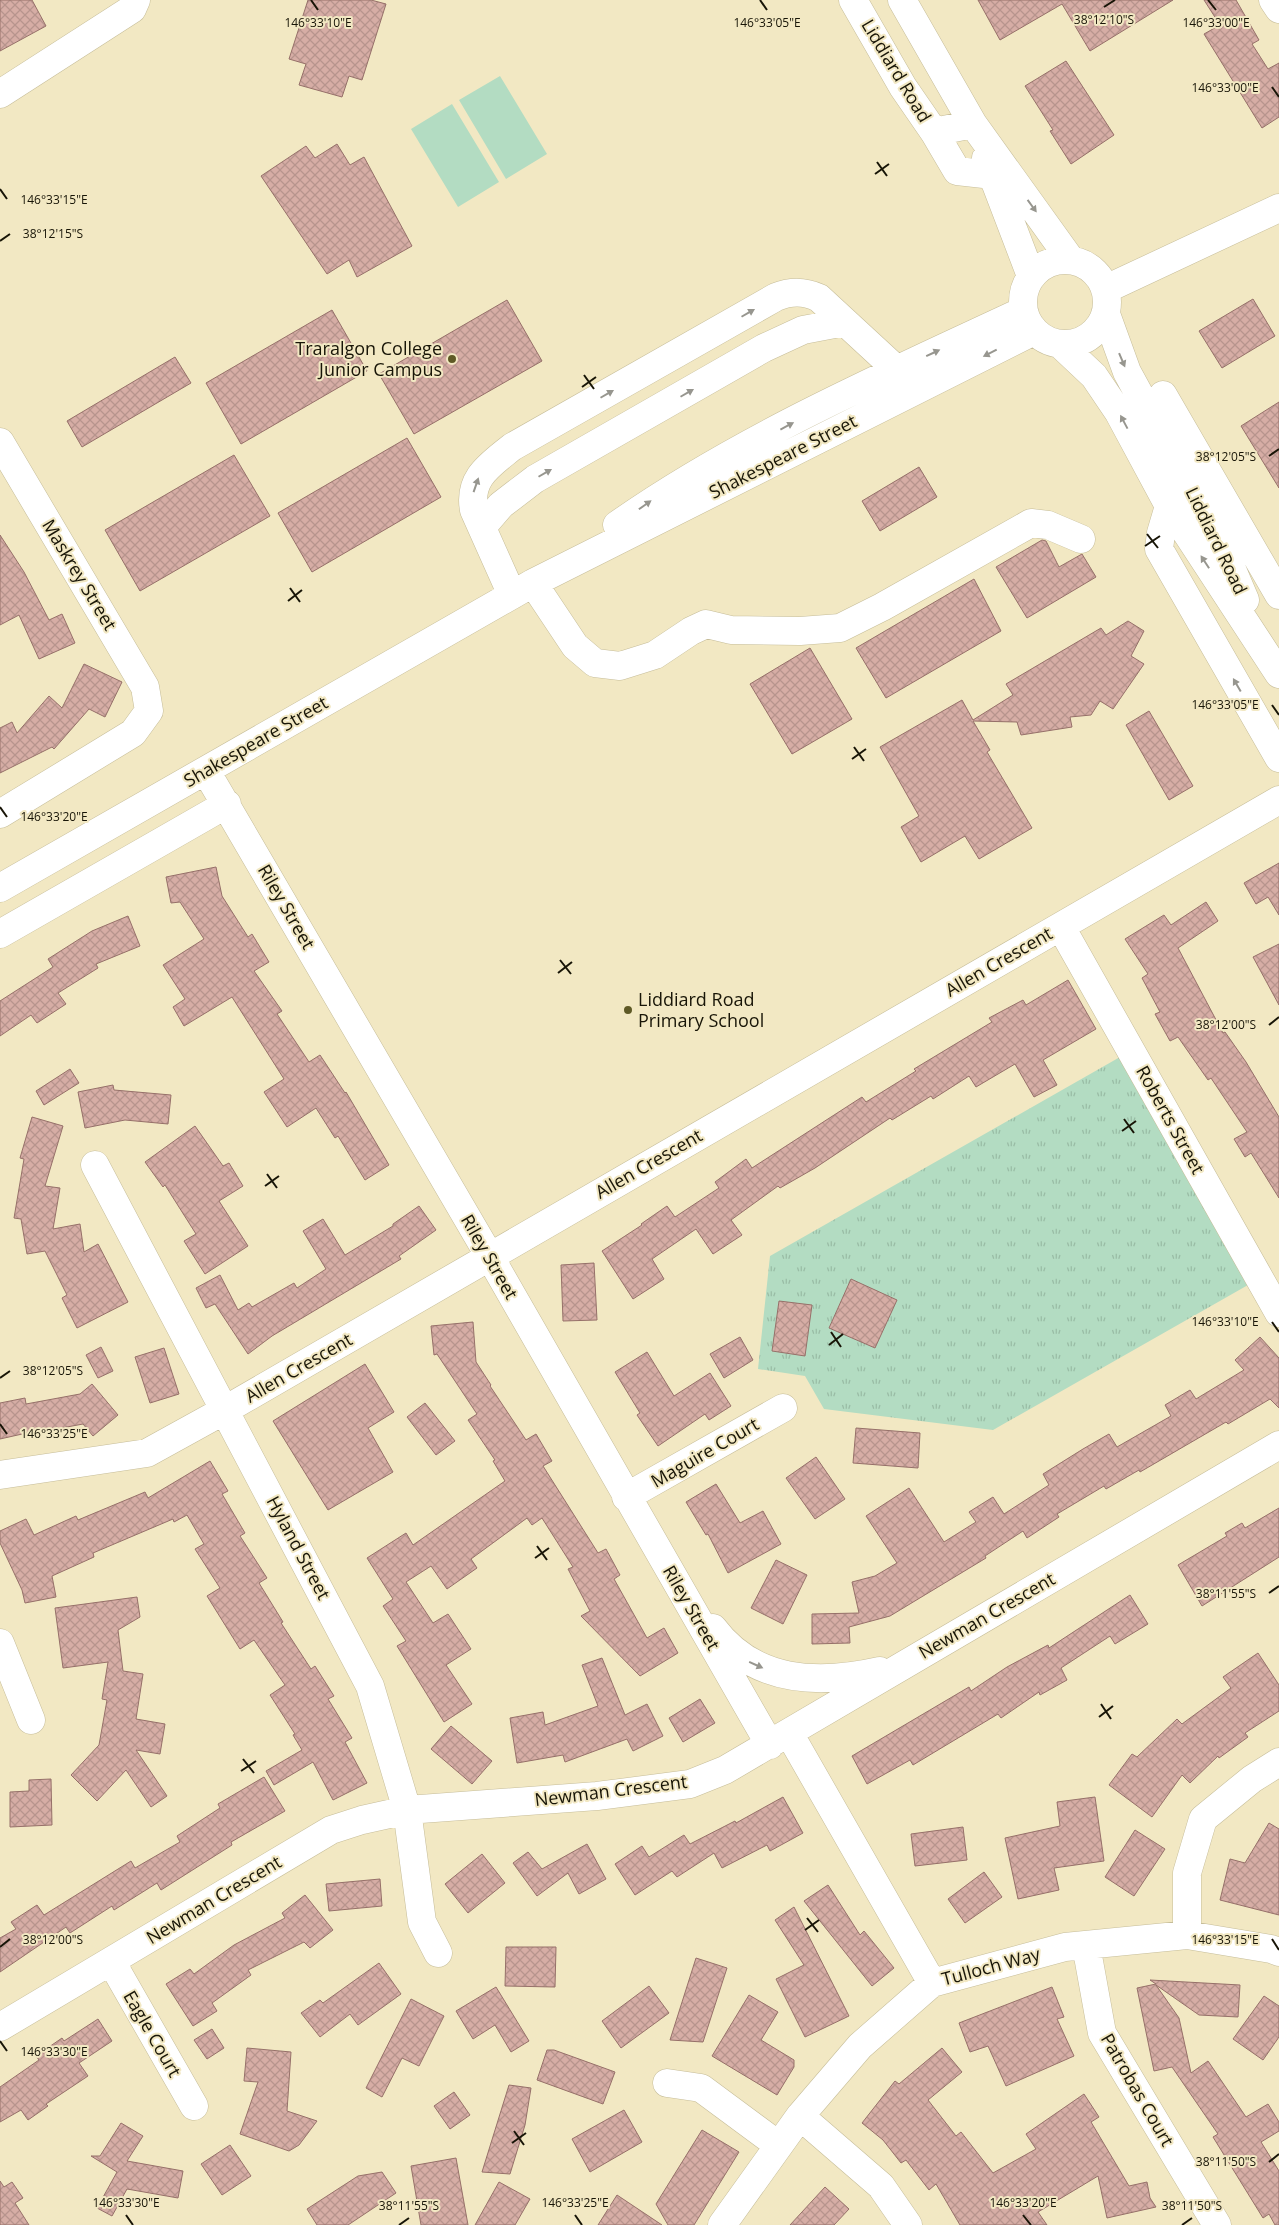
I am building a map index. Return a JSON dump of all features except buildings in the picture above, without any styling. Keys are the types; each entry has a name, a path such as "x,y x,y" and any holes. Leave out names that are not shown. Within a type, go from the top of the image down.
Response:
{"street":[{"path":"0,94 132,9 136,0"},
{"name":"Liddiard Road","path":"853,0 904,87 934,132 973,124"},
{"path":"902,0 1003,178 1070,259"},
{"path":"1274,0 1279,9"},
{"path":"934,132 957,171 1003,178"},
{"path":"1003,178 1031,276"},
{"path":"1106,301 1279,208"},
{"path":"1070,259 1084,262 1096,271 1106,301 1099,327 1087,338 1073,344 1060,344 1046,340 1028,321 1024,289 1031,276 1044,265 1070,259"},
{"path":"897,370 819,298 794,292 776,297 512,448 487,466 478,478 473,492 474,510 482,527 523,589 575,646 595,663 620,666 655,655 690,631 706,624 731,630 800,631 840,628 882,607 1031,523 1048,525 1081,539"},
{"name":"Liddiard Road","path":"1106,301 1127,372 1222,546 1275,668"},
{"name":"Shakespeare Street","path":"523,589 655,498 723,459 897,370 1028,321"},
{"name":"Shakespeare Street","path":"0,888 523,589 1028,321"},
{"path":"482,527 506,501 535,479 764,348 803,330 845,322"},
{"name":"Liddiard Road","path":"1060,344 1094,376 1119,413 1169,506 1275,668"},
{"name":"Liddiard Road","path":"1163,395 1279,595"},
{"name":"Maskrey Street","path":"0,442 145,687 149,711 133,733 0,814"},
{"name":"Liddiard Road","path":"1169,506 1161,533 1159,550 1279,758"},
{"name":"Riley Street","path":"206,771 490,1257 666,1565 780,1739 932,1983"},
{"name":"Allen Crescent","path":"0,1475 147,1453 225,1410 1279,800"},
{"path":"0,934 226,804"},
{"name":"Roberts Street","path":"1061,927 1279,1314"},
{"name":"Hyland Street","path":"95,1165 370,1686 407,1810 422,1922 438,1953"},
{"name":"Maguire Court","path":"626,1497 783,1408"},
{"name":"Newman Crescent","path":"0,2026 331,1830 362,1820 407,1810 597,1796 690,1784 725,1770 1279,1445"},
{"path":"666,1565 721,1638 751,1663 782,1675 813,1680 853,1677 902,1666"},
{"path":"0,1643 31,1720"},
{"path":"1187,1934 1186,1873 1203,1819 1252,1779 1279,1762"},
{"name":"Tulloch Way","path":"722,2225 800,2116 860,2046 932,1983 1065,1947 1187,1934 1271,1948 1279,1952"},
{"name":"Patrobas Court","path":"1086,1945 1102,2033 1217,2225"},
{"name":"Eagle Court","path":"111,1961 194,2106"},
{"path":"667,2083 700,2088 778,2145"},
{"path":"800,2116 881,2186 908,2225"}],"green space":[{"path":"500,76 547,154 506,179 459,100"},
{"path":"452,104 499,182 458,207 411,129"},
{"path":"1120,1057 1248,1285 993,1430 824,1409 805,1376 758,1369 770,1256"}],"place":[{"name":"Traralgon College Junior Campus","path":"452,359"},
{"name":"Liddiard Road Primary School","path":"628,1010"}]}
